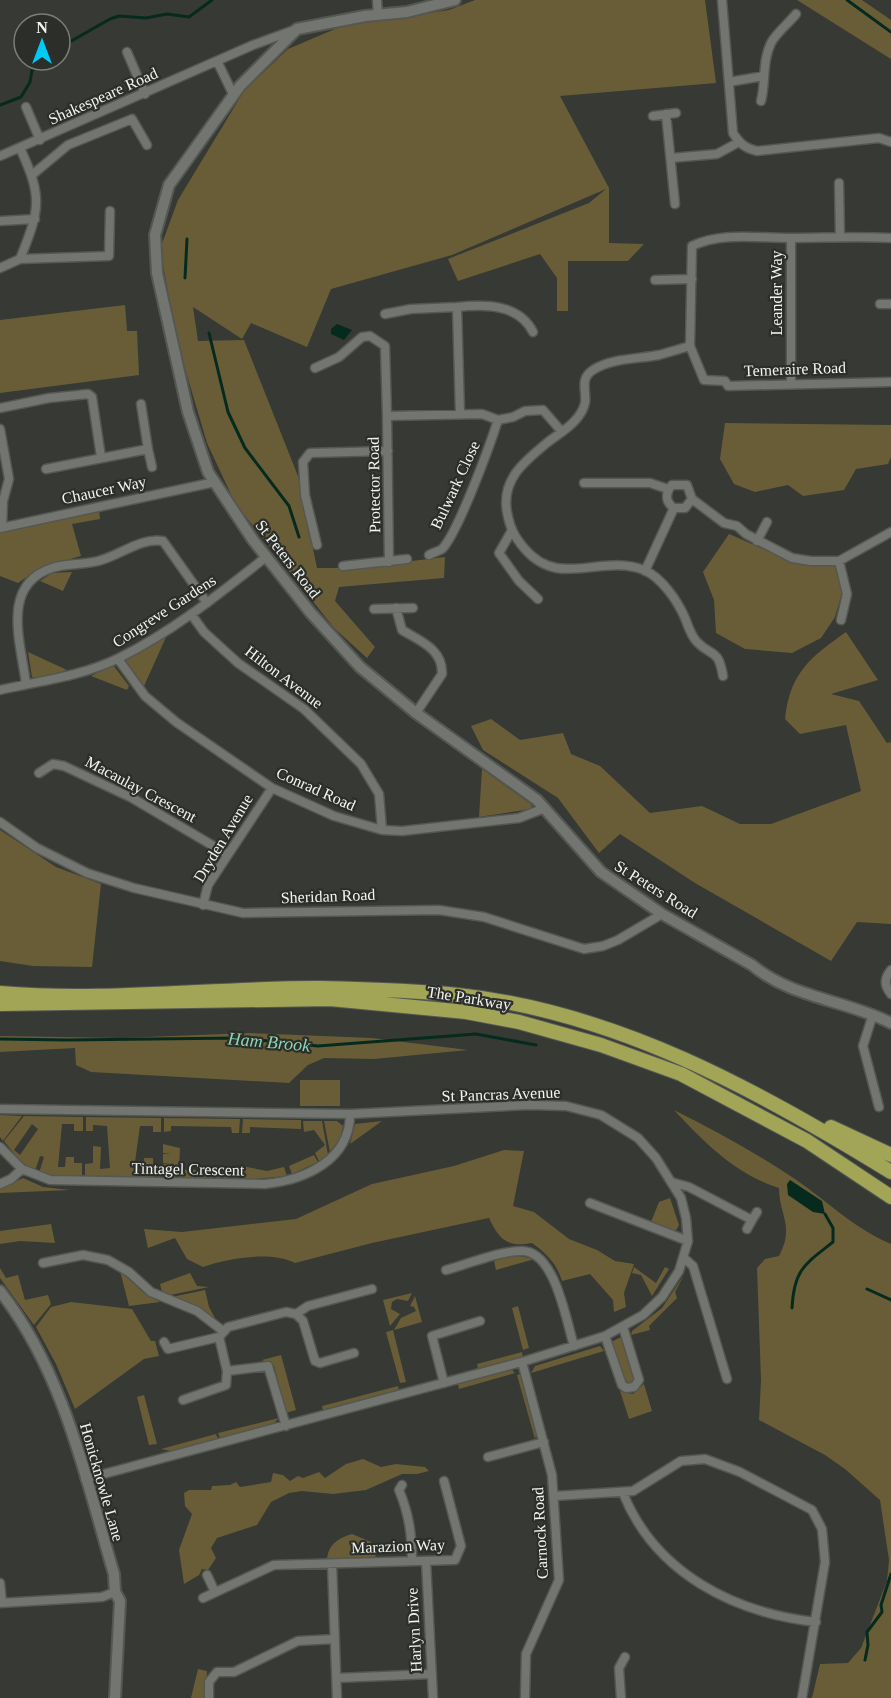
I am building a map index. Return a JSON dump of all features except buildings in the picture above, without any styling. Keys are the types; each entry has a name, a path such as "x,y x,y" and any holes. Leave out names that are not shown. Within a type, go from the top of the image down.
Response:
{"highway":[{"name":"The Parkway","path":"0,993 83,995 320,988 458,995 510,1004 605,1029 690,1061 779,1104 891,1172"},
{"name":"The Parkway","path":"0,1004 330,999 466,1012 519,1022 601,1045 681,1074 807,1141 890,1196"},
{"path":"732,1080 891,1155"}],"street":[{"path":"377,0 378,15"},
{"path":"297,29 424,9 455,0"},
{"path":"722,0 733,133 746,148 757,151 879,138 891,142"},
{"path":"761,100 771,41 796,14"},
{"name":"Shakespeare Road","path":"0,156 217,61 297,29"},
{"name":"St Peters Road","path":"297,29 234,94 169,185 155,235 157,273 188,412 208,472 266,557 360,668 416,713 513,781 544,808 601,872 662,914 752,965 764,975 793,989 873,1014 891,1023"},
{"path":"127,52 145,94"},
{"path":"217,61 234,94"},
{"path":"729,82 764,76"},
{"path":"26,107 40,140"},
{"path":"653,116 676,113"},
{"path":"666,114 675,204"},
{"path":"33,175 68,145 132,119 147,145"},
{"path":"671,158 717,154 739,142"},
{"path":"20,148 33,175 38,206 20,259"},
{"path":"839,183 840,236"},
{"path":"0,268 20,259 109,256 110,211"},
{"path":"0,221 35,219"},
{"path":"723,676 720,661 714,652 697,642 671,594 645,571 619,565 566,570 544,566 528,553 511,532 506,505 508,485 522,463 573,423 585,404 583,384 591,371 610,363 690,346 692,246 708,238 840,236 891,238"},
{"name":"Leander Way","path":"791,238 791,384"},
{"path":"655,280 692,279"},
{"path":"880,304 891,304"},
{"path":"385,314 411,309 484,305 507,310 528,323 533,332"},
{"path":"457,307 460,414"},
{"path":"315,368 339,357 362,337 370,336 386,346 387,416"},
{"name":"Temeraire Road","path":"690,346 704,380 725,381 728,386 891,382"},
{"path":"0,408 38,400 88,394 92,397 102,457"},
{"path":"141,404 152,467"},
{"name":"Protector Road","path":"389,562 387,416 482,414 498,420 513,417 525,411 543,410 562,432"},
{"name":"Bulwark Close","path":"429,555 442,549 455,525 489,450 498,420"},
{"path":"0,429 9,479 3,501 1,527"},
{"path":"46,469 148,449"},
{"path":"317,545 305,495 303,462 309,453 388,451"},
{"name":"Chaucer Way","path":"1,527 215,482"},
{"path":"584,483 650,483 668,489"},
{"path":"668,489 677,483 682,483 690,489 692,499 724,523 737,526 757,541 792,558 839,561 891,532"},
{"path":"668,489 668,501 674,508 685,508 692,499"},
{"path":"645,571 674,508"},
{"path":"757,541 767,522"},
{"path":"511,532 499,553 519,581 538,599"},
{"path":"27,684 16,603 26,584 52,568 98,561 148,540 163,540 207,603"},
{"name":"Congreve Gardens","path":"0,690 76,674 118,659 207,603 266,557"},
{"path":"343,566 407,559"},
{"path":"839,561 847,594 841,620"},
{"path":"396,608 402,630 435,650 442,666 442,674 416,713"},
{"path":"374,609 413,608"},
{"name":"Hilton Avenue","path":"191,614 204,632 238,663 304,709 361,764 378,794 382,830"},
{"name":"Conrad Road","path":"118,659 145,696 176,722 272,788 334,816 382,830 402,831 519,818 544,808"},
{"name":"Macaulay Crescent","path":"39,773 53,764 64,766 132,798 227,854"},
{"name":"Dryden Avenue","path":"203,905 208,885 272,788"},
{"name":"Sheridan Road","path":"0,822 37,848 87,873 203,905 243,913 439,910 484,917 584,949 603,946 618,940 662,914"},
{"path":"891,970 885,979 886,987 891,994"},
{"path":"873,1014 863,1046 879,1107"},
{"name":"St Pancras Avenue","path":"0,1109 350,1114 539,1105 577,1107 618,1124 638,1138 656,1158 684,1208 688,1241 679,1271 662,1297 643,1315 605,1336 522,1362 85,1479"},
{"name":"Tintagel Crescent","path":"0,1147 22,1169 50,1180 240,1185 281,1183 312,1171 333,1157 347,1136 350,1114"},
{"path":"0,1184 11,1179 22,1169"},
{"path":"670,1182 689,1187 752,1220"},
{"path":"601,1208 606,1197"},
{"path":"590,1203 688,1241"},
{"path":"747,1229 757,1212"},
{"path":"446,1270 520,1251 537,1255 550,1269 574,1346"},
{"path":"43,1263 83,1255 108,1260 129,1272 151,1292 197,1311 221,1334 227,1371 226,1385 221,1389 183,1400"},
{"path":"684,1258 693,1266 719,1369 727,1379"},
{"path":"296,1314 308,1306 372,1289"},
{"name":"Honicknowle Lane","path":"0,1291 29,1334 50,1373 68,1419 114,1574 115,1592 120,1601 115,1698"},
{"path":"164,1342 168,1349 221,1334 228,1327 286,1312 296,1314 303,1321 315,1361 320,1363 354,1353"},
{"path":"444,1383 432,1336 480,1321"},
{"path":"605,1336 622,1385 626,1388 634,1387 639,1380 623,1327"},
{"name":"Carnock Road","path":"522,1362 544,1442 555,1496 559,1580 526,1654 525,1698"},
{"path":"227,1371 268,1366 286,1426"},
{"path":"488,1457 544,1442"},
{"path":"555,1496 633,1491 681,1461 705,1459 740,1472 812,1510 822,1529 825,1562 801,1698"},
{"name":"Marazion Way","path":"203,1598 274,1566 455,1560 461,1546 444,1481"},
{"path":"402,1485 399,1490 409,1517 412,1534 412,1561"},
{"path":"623,1493 630,1511 646,1535 675,1567 695,1582 751,1610 782,1618 816,1622"},
{"name":"Harlyn Drive","path":"426,1561 433,1698"},
{"path":"332,1564 337,1698"},
{"path":"207,1575 215,1592"},
{"path":"0,1583 1,1603 102,1597 115,1592"},
{"path":"209,1698 209,1682 217,1672 234,1671 298,1641 335,1639"},
{"path":"621,1698 619,1668 626,1657"},
{"path":"337,1678 432,1674"}],"shaded area":[{"path":"475,0 705,0 716,83 560,96 609,188 609,243 644,244 628,261 568,261 568,311 557,311 557,278 540,254 458,281 448,259 589,203 606,189 452,255 331,289 307,347 251,323 242,339 193,307 198,341 244,340 298,476 317,568 354,568 445,557 444,578 339,587 335,601 375,647 367,658 334,628 235,503 207,443 178,345 160,249 178,200 244,91 288,49 342,26 449,10"},
{"path":"797,0 862,0 891,20 891,59"},
{"path":"125,305 127,331 137,331 139,375 0,393 0,320"},
{"path":"337,324 352,330 344,340 331,334 331,329"},
{"path":"725,423 891,425 891,457 888,464 856,469 844,490 803,496 788,485 755,492 734,484 720,459"},
{"path":"99,510 100,519 72,524 81,556 41,567 18,583 0,576 0,532"},
{"path":"729,534 789,560 835,566 842,593 835,617 821,638 792,653 745,649 716,633 714,600 703,572"},
{"path":"72,572 63,591 40,581 52,573"},
{"path":"846,632 878,680 831,694 859,701 887,743 891,742 891,924 857,922 831,961 695,883 620,834 599,853 558,798 483,750 471,726 491,719 520,740 563,733 571,754 600,766 650,813 702,806 740,824 771,824 861,791 846,725 800,734 785,719 792,689 804,667"},
{"path":"167,635 144,686 126,661 127,658"},
{"path":"28,652 67,670 39,679 32,677"},
{"path":"113,665 129,686 127,690 91,676"},
{"path":"482,769 532,805 531,809 479,817"},
{"path":"0,830 56,867 101,884 92,967 33,966 0,961"},
{"path":"250,1033 372,1038 468,1050 374,1059 324,1058 308,1065 289,1083 91,1072 76,1065 75,1048 0,1052 0,1036 121,1038"},
{"path":"300,1080 340,1080 340,1106 300,1106"},
{"path":"674,1110 766,1160 853,1223 891,1244 891,1698 812,1698 820,1664 848,1663 861,1648 887,1581 889,1560 880,1500 845,1469 825,1455 759,1420 761,1380 757,1268 765,1259 779,1256 784,1246 786,1228 779,1188 748,1175 735,1166 697,1134"},
{"path":"0,1115 22,1116 3,1141 0,1137"},
{"path":"24,1116 83,1117 83,1131 74,1131 74,1124 62,1124 58,1167 65,1167 66,1157 74,1157 74,1163 82,1163 82,1176 50,1176 39,1173 44,1157 40,1156 35,1171 20,1161 4,1141","holes":["32,1124 38,1129 20,1155 14,1150"]},
{"path":"86,1117 161,1118 161,1132 153,1132 153,1126 140,1126 134,1169 145,1170 144,1158 153,1158 153,1164 161,1165 161,1178 85,1177 85,1164 93,1163 93,1146 101,1147 100,1169 110,1168 107,1126 93,1125 93,1131 86,1131"},
{"path":"164,1118 240,1119 239,1133 232,1133 231,1127 171,1126 171,1131 164,1132"},
{"path":"243,1119 301,1120 301,1129 250,1127 250,1133 242,1133"},
{"path":"303,1121 322,1121 328,1155 319,1161 315,1153 325,1145 314,1130 304,1132"},
{"path":"324,1121 337,1121 343,1126 340,1139 330,1152"},
{"path":"382,1121 350,1144 355,1124"},
{"path":"163,1144 180,1148 179,1170 231,1170 231,1166 239,1166 239,1180 163,1178 163,1164 171,1164 163,1163 163,1154 171,1154 163,1153"},
{"path":"504,1150 524,1151 513,1206 534,1212 569,1239 597,1250 615,1261 634,1264 624,1293 626,1307 614,1312 613,1300 590,1274 562,1281 554,1264 542,1251 532,1243 516,1244 505,1240 496,1231 489,1218 372,1243 295,1263 274,1257 249,1257 203,1267 187,1259 175,1238 148,1248 144,1229 182,1232 296,1219 372,1184 454,1166"},
{"path":"314,1155 318,1162 292,1174 289,1166"},
{"path":"242,1166 267,1171 284,1167 287,1176 242,1180"},
{"path":"23,1178 43,1187 70,1190 0,1193 0,1189"},
{"path":"790,1180 822,1201 825,1214 813,1212 788,1195 787,1184"},
{"path":"670,1198 679,1225 675,1232 651,1222 659,1202"},
{"path":"51,1224 55,1243 20,1241 0,1244 0,1231"},
{"path":"513,1255 535,1259 496,1270 494,1261"},
{"path":"676,1258 652,1296 641,1275 632,1273 634,1267 656,1283 665,1267 669,1269"},
{"path":"0,1268 6,1278 18,1275 25,1300 48,1295 51,1304 34,1325 0,1278"},
{"path":"120,1271 144,1293 160,1302 129,1306"},
{"path":"190,1273 197,1286 209,1287 170,1295 162,1292 160,1284"},
{"path":"684,1275 675,1292 677,1298 649,1326 650,1330 631,1335 632,1331 662,1308"},
{"path":"205,1290 209,1307 215,1318 194,1305 172,1297"},
{"path":"412,1293 408,1301 397,1299 392,1302 391,1309 400,1314 390,1326 383,1300"},
{"path":"415,1296 422,1322 394,1330 401,1318 416,1311 410,1306"},
{"path":"71,1302 132,1309 151,1341 155,1341 159,1356 144,1359 75,1409 56,1364 36,1327 51,1307"},
{"path":"518,1306 529,1348 523,1350 512,1308"},
{"path":"393,1330 406,1382 400,1383 386,1332"},
{"path":"621,1337 634,1379 631,1383 624,1381 611,1342"},
{"path":"600,1346 604,1351 531,1373 535,1366"},
{"path":"522,1352 523,1357 478,1369 477,1364"},
{"path":"281,1355 296,1410 286,1413 274,1366 262,1360"},
{"path":"512,1370 515,1373 459,1389 458,1384"},
{"path":"521,1374 537,1432 535,1439 517,1375"},
{"path":"644,1384 652,1411 629,1419 620,1391 633,1394"},
{"path":"398,1386 399,1390 323,1410 322,1406"},
{"path":"144,1395 157,1444 149,1445 137,1397"},
{"path":"279,1418 274,1423 220,1438 218,1433"},
{"path":"216,1434 218,1439 171,1451 161,1449"},
{"path":"363,1459 381,1467 396,1464 425,1467 429,1471 402,1474 366,1490 333,1494 302,1491 289,1493 271,1502 257,1525 217,1538 211,1548 216,1558 208,1570 202,1569 199,1575 184,1584 179,1550 192,1514 185,1506 184,1493 189,1490 211,1490 212,1486 230,1485 236,1482 240,1487 271,1482 273,1473 283,1475 290,1481 298,1476 303,1478 319,1472 325,1478 346,1464"},
{"path":"352,1534 371,1542 376,1557 327,1560 335,1542"},
{"path":"198,1669 207,1671 205,1698 191,1698"}],"waterway":[{"path":"72,41 119,16 146,18 167,14 189,17 212,0"},
{"path":"847,0 891,32"},
{"path":"0,105 21,97 30,82 32,72"},
{"path":"185,278 187,239"},
{"path":"209,333 228,412 245,448 289,506 299,537"},
{"name":"Ham Brook","path":"0,1039 238,1038 318,1046 476,1034 536,1045"},
{"path":"792,1308 798,1276 808,1262 833,1242 833,1228 825,1214"},
{"path":"867,1289 891,1300"},
{"path":"865,1660 868,1645 867,1632 882,1612 881,1605 891,1574"}]}
